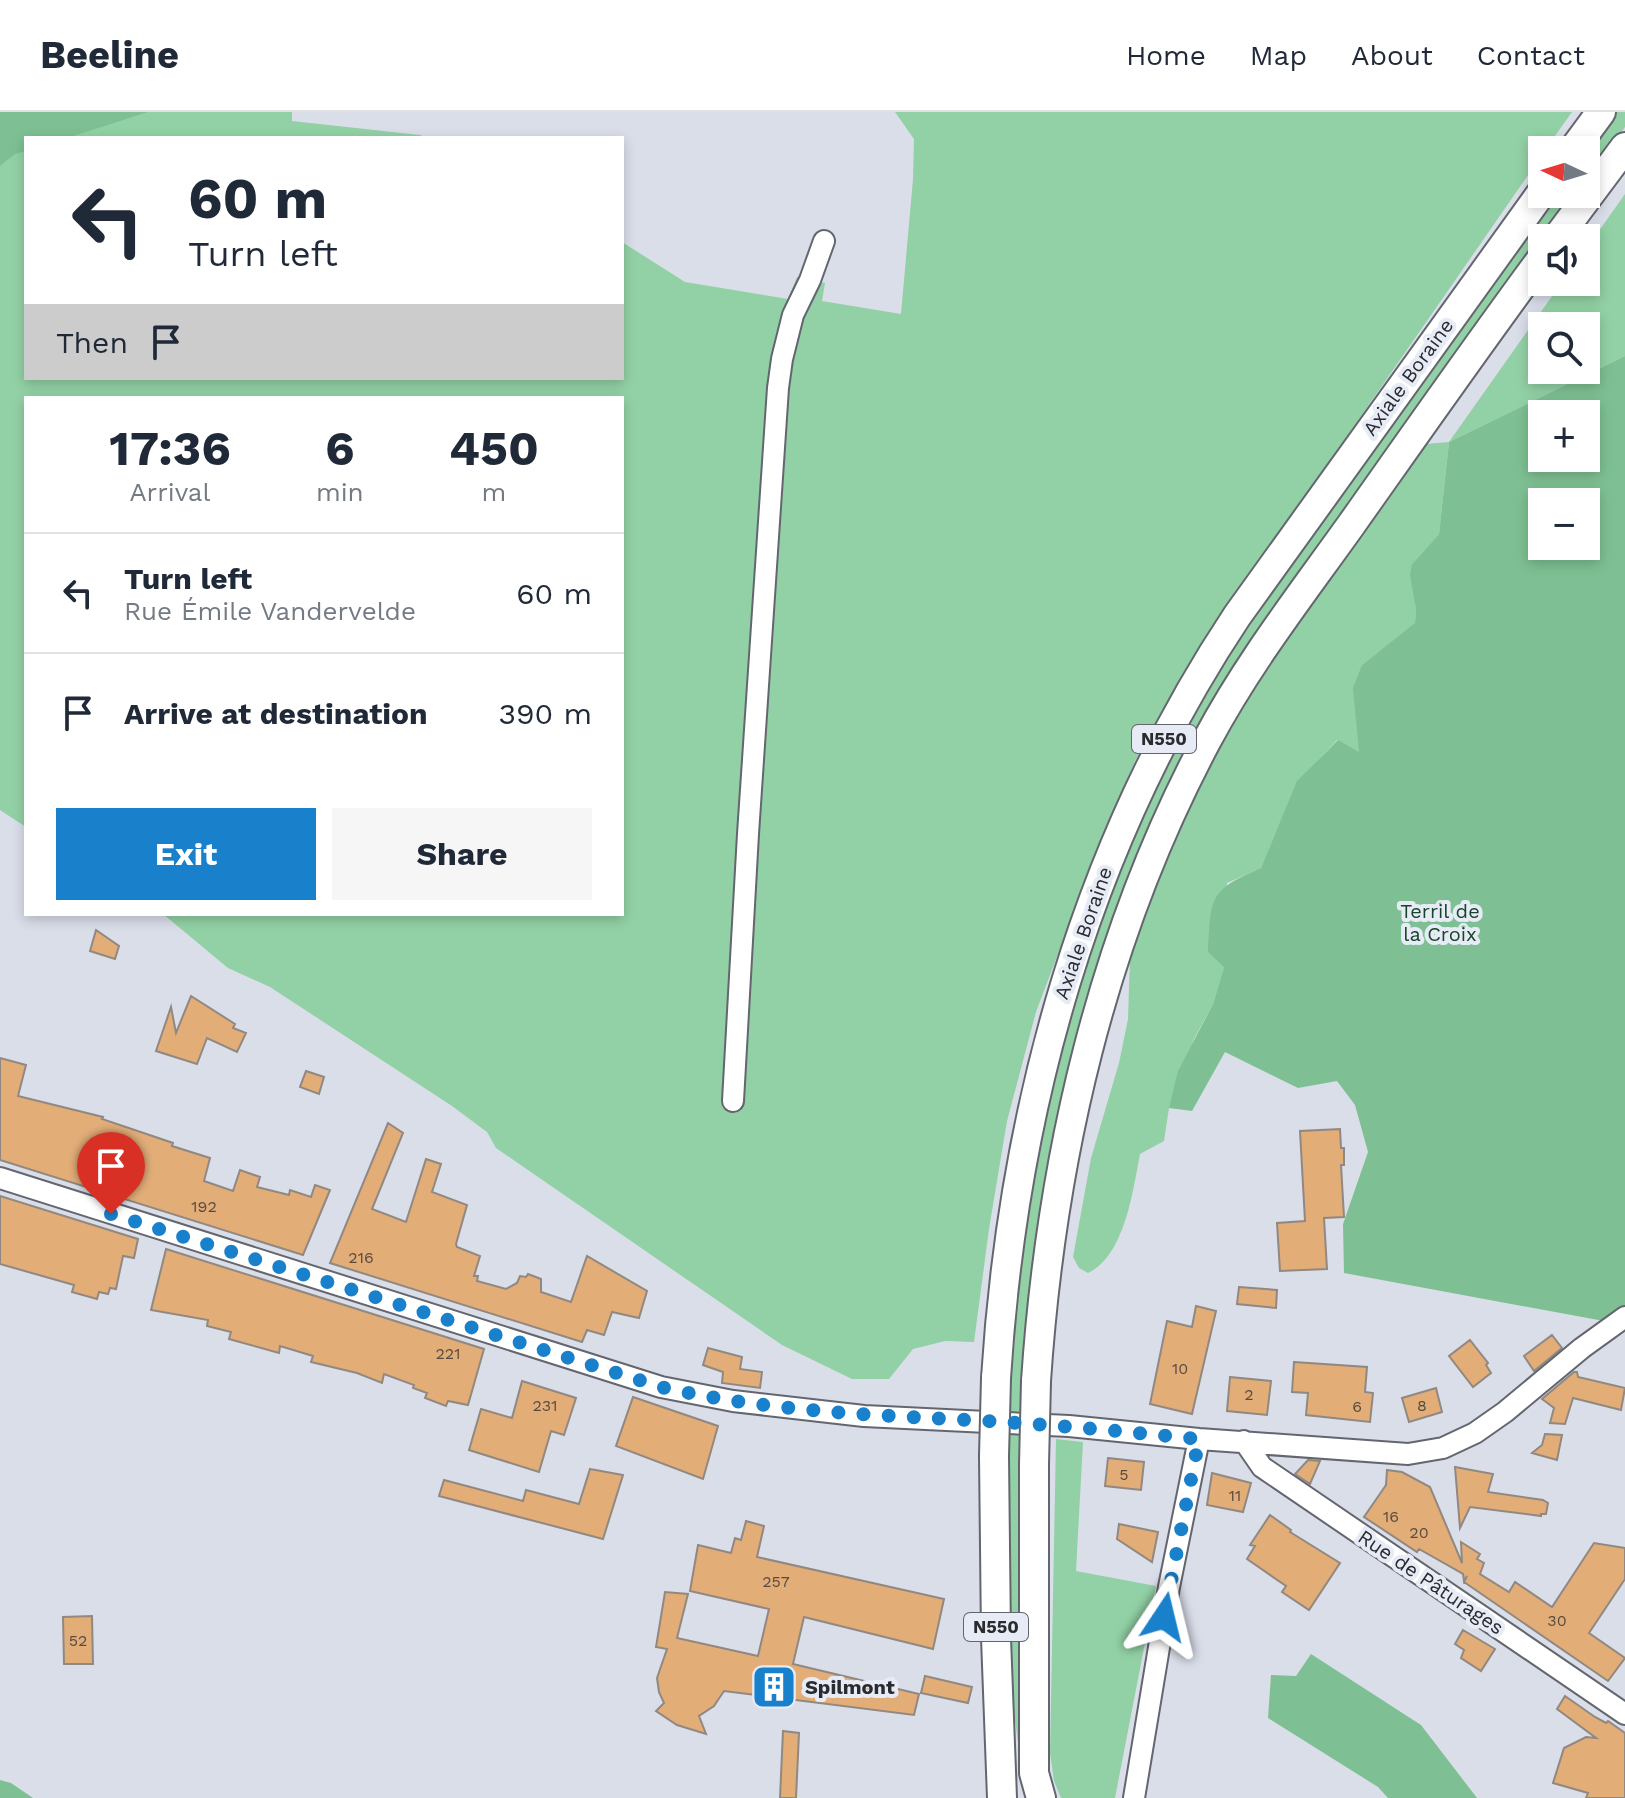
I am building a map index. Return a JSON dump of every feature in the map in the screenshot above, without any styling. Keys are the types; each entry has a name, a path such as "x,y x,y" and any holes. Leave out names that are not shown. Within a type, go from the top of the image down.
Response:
{"highway":[{"path":"1583,136 1601,112"},
{"path":"1567,224 1625,147"},
{"name":"Axiale Boraine","path":"1002,1798 996,1638 996,1378 1012,1216 1021,1161 1063,985 1135,796 1206,663 1530,208"},
{"name":"Axiale Boraine","path":"1041,1798 1034,1773 1036,1381 1050,1233 1082,1070 1120,943 1178,796 1208,738 1263,647 1528,278"}],"street":[{"path":"733,1101 778,388 793,315 824,241"},
{"path":"0,1178 691,1394 837,1414 1069,1426 1408,1454 1443,1448 1475,1433 1625,1317"},
{"path":"1134,1798 1169,1587 1199,1439"},
{"name":"Rue de Pâturages","path":"1244,1441 1262,1467 1625,1714"}],"green space":[{"path":"0,112 292,112 292,121 422,136 24,136 24,380 624,380 624,243 685,282 788,299 797,277 825,283 822,301 901,314 914,139 895,112 1572,112 1555,136 1528,136 1528,175 1307,494 1235,592 1182,676 1135,761 1099,845 1036,1012 1007,1121 974,1342 945,1341 913,1349 889,1379 852,1379 782,1345 496,1148 487,1132 452,1106 270,987 228,968 165,916 624,916 624,396 24,396 24,826 0,810"},
{"path":"0,112 148,112 73,136 24,136 24,152 15,154 0,166"},
{"path":"1615,112 1625,112 1625,127 1600,161 1600,136 1597,136"},
{"path":"1625,194 1625,356 1600,368 1600,312 1541,312 1552,296 1600,296 1600,229"},
{"path":"1544,208 1566,208 1554,224 1532,224"},
{"path":"1528,230 1528,261 1257,637 1197,740 1051,1158 1033,1263 1023,1399 1020,1758 1012,1696 1006,1449 1006,1400 1019,1243 1059,1044 1113,876 1193,707 1249,617"},
{"path":"1528,330 1528,384 1568,384 1535,400 1528,400 1528,403 1449,442"},
{"name":"Terril de la Croix","path":"1625,356 1625,1322 1620,1324 1344,1273 1343,1224 1368,1152 1355,1105 1337,1081 1298,1088 1225,1052 1192,1111 1169,1108 1178,1071 1213,1004 1224,967 1208,952 1210,919 1216,898 1231,883 1261,868 1297,781 1338,740 1359,752 1353,688 1362,665 1415,623 1416,609 1410,575 1412,564 1439,534 1449,442 1528,403 1528,472 1600,472 1600,400 1535,400 1568,384 1600,384 1600,368"},
{"path":"1449,442 1439,534 1412,564 1415,624 1362,665 1359,753 1337,740 1298,781 1261,868 1227,883 1224,967 1213,1004 1194,1039 1169,1108 1164,1141 1140,1154 1119,1237 1101,1264 1088,1273 1079,1268 1073,1257 1091,1158 1119,1063 1128,1019 1130,956 1169,848 1245,696 1425,444"},
{"path":"1056,1439 1083,1442 1076,1571 1156,1586 1115,1798 1061,1798 1054,1781 1050,1753"},
{"path":"1311,1654 1421,1725 1477,1798 1388,1798 1378,1787 1268,1718 1271,1675 1296,1676"},
{"path":"0,1780 11,1783 33,1798 0,1798"}],"building":[{"path":"96,930 119,946 115,959 90,951"},
{"path":"191,996 235,1024 233,1028 246,1033 237,1052 207,1038 197,1064 156,1051 171,1007 176,1033"},
{"path":"0,1058 26,1065 18,1096 103,1117 210,1158 204,1181 233,1191 240,1170 260,1177 257,1187 289,1195 290,1190 311,1197 315,1185 330,1190 303,1255 0,1160"},
{"path":"306,1071 324,1077 319,1094 300,1087"},
{"path":"388,1123 403,1133 372,1209 406,1222 426,1159 441,1164 432,1192 467,1205 456,1244 480,1256 474,1276 478,1276 477,1281 506,1289 517,1283 520,1276 526,1277 528,1274 541,1279 541,1292 571,1302 587,1256 647,1291 639,1318 612,1312 604,1335 587,1330 582,1342 330,1263"},
{"path":"1340,1129 1341,1148 1344,1148 1344,1165 1341,1165 1344,1217 1324,1218 1327,1269 1280,1271 1277,1223 1305,1221 1300,1131"},
{"path":"0,1196 138,1239 134,1258 123,1256 116,1289 110,1288 108,1294 99,1292 97,1299 72,1292 74,1285 0,1264"},
{"path":"166,1249 484,1349 468,1405 448,1401 446,1406 425,1398 427,1393 413,1388 414,1385 384,1374 382,1383 357,1373 311,1362 313,1356 280,1346 279,1353 229,1339 231,1332 207,1326 208,1320 151,1310"},
{"path":"1239,1287 1277,1290 1276,1308 1237,1304"},
{"path":"1196,1306 1216,1311 1192,1414 1150,1404 1167,1321 1192,1327"},
{"path":"1552,1335 1562,1348 1534,1371 1524,1356"},
{"path":"1470,1340 1488,1363 1486,1365 1491,1373 1473,1387 1449,1356"},
{"path":"708,1348 742,1357 740,1369 762,1372 760,1388 722,1383 723,1372 703,1365"},
{"path":"1294,1362 1367,1367 1365,1392 1373,1393 1370,1422 1306,1415 1308,1393 1292,1392"},
{"path":"1574,1372 1578,1377 1625,1388 1621,1410 1573,1398 1565,1424 1550,1423 1554,1408 1542,1399"},
{"path":"1230,1377 1271,1381 1267,1415 1227,1411"},
{"path":"522,1381 576,1398 564,1435 551,1431 539,1472 469,1450 481,1409 512,1418"},
{"path":"1436,1388 1442,1412 1409,1422 1402,1398"},
{"path":"633,1397 718,1426 703,1479 616,1446"},
{"path":"1545,1434 1562,1435 1557,1460 1532,1453 1542,1445"},
{"path":"1108,1458 1144,1462 1141,1490 1105,1486"},
{"path":"1308,1460 1320,1461 1310,1484 1295,1474"},
{"path":"1455,1467 1493,1474 1488,1492 1543,1500 1548,1503 1546,1514 1541,1516 1470,1507 1460,1528"},
{"path":"590,1469 623,1475 603,1539 439,1496 444,1480 523,1501 526,1490 579,1504"},
{"path":"1387,1470 1402,1472 1430,1487 1462,1563 1461,1542 1480,1554 1477,1559 1484,1563 1480,1574 1509,1592 1515,1582 1552,1607 1594,1543 1625,1548 1625,1579 1589,1633 1625,1658 1608,1681 1464,1582 1467,1576 1464,1581 1463,1574 1419,1549 1417,1552 1364,1517 1386,1485"},
{"path":"1212,1473 1251,1483 1243,1512 1207,1505"},
{"path":"1270,1515 1290,1532 1340,1563 1309,1610 1282,1592 1286,1586 1247,1559 1255,1546 1250,1545"},
{"path":"746,1521 764,1526 757,1557 944,1599 933,1649 804,1617 793,1664 919,1694 914,1715 724,1691 714,1706 699,1716 706,1734 677,1725 656,1711 664,1703 657,1678 667,1649 656,1647 665,1592 688,1594 677,1638 758,1656 769,1609 690,1591 698,1545 731,1553 735,1538 741,1540"},
{"path":"1119,1524 1158,1532 1152,1562 1117,1539"},
{"path":"92,1616 93,1664 64,1664 63,1617"},
{"path":"1463,1630 1495,1649 1481,1671 1461,1658 1464,1650 1455,1644"},
{"path":"925,1676 972,1687 968,1703 921,1693"},
{"path":"1565,1696 1625,1733 1625,1798 1586,1798 1588,1793 1553,1783 1564,1748 1586,1737 1596,1738 1557,1709"},
{"name":"Spilmont","path":"783,1731 799,1733 796,1798 780,1798"}],"place":[{"name":"Spilmont","path":"774,1687"}],"route":[{"path":"111,1214 691,1394 837,1414 1069,1426 1199,1439 1164,1617"}]}
